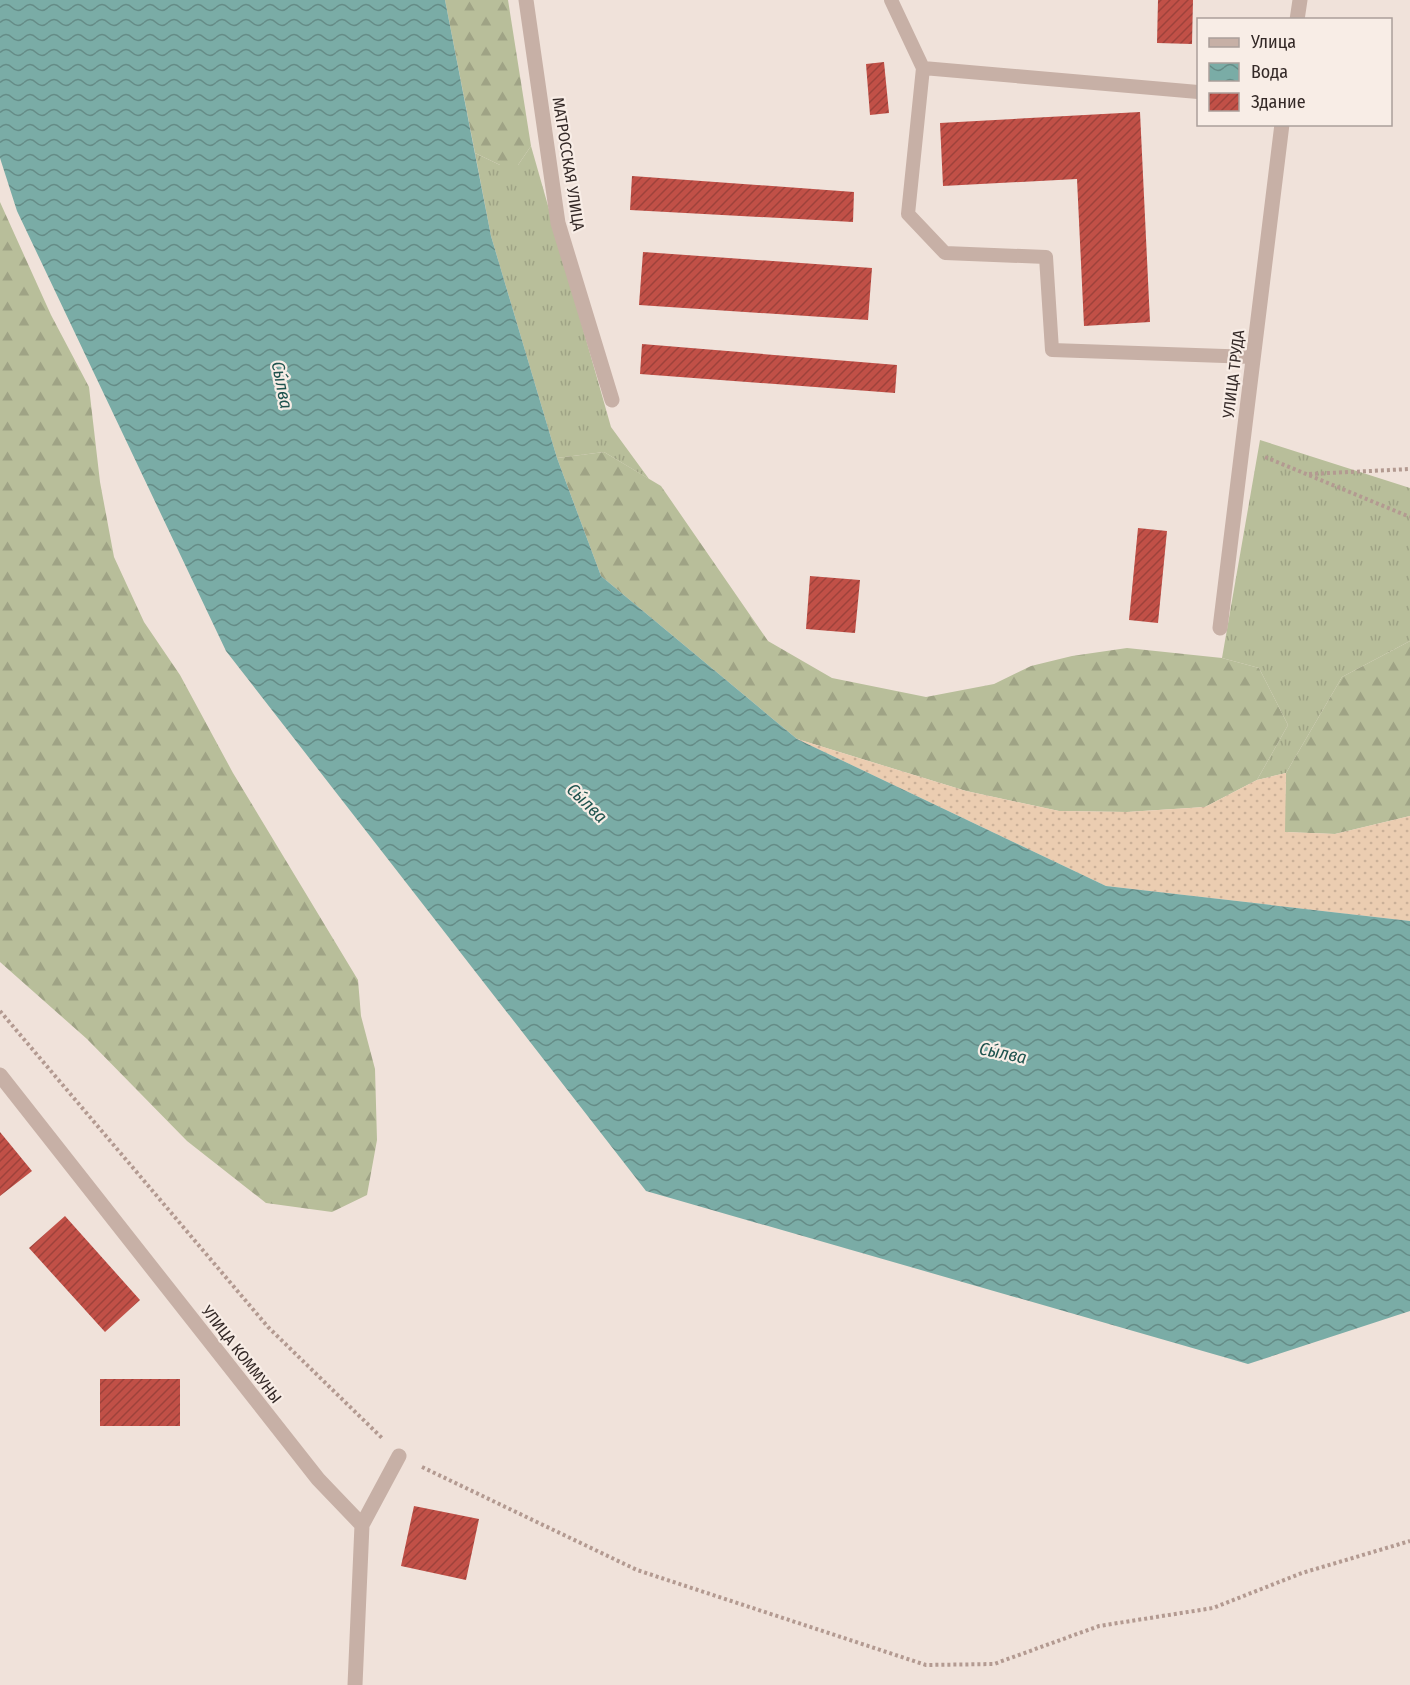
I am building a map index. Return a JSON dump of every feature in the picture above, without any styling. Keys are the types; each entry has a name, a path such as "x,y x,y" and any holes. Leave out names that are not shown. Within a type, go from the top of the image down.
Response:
{"street":[{"name":"МАТРОССКАЯ УЛИЦА","path":"526,0 558,224 612,400"},
{"path":"1297,18 1300,0"},
{"name":"УЛИЦА ТРУДА","path":"1220,627 1282,126"},
{"name":"УЛИЦА КОММУНЫ","path":"0,1075 318,1479 362,1525"},
{"path":"355,1685 362,1525 399,1456"}],"lane":[{"path":"891,0 923,68 908,214 945,253 1046,257 1052,350 1253,357"},
{"path":"923,68 1197,92"}],"path":[{"path":"1242,447 1410,517"},
{"path":"1306,474 1410,470"},
{"path":"0,1011 268,1327 399,1456 637,1570 926,1665 994,1664 1099,1626 1213,1608 1302,1573 1410,1541"}],"green space":[{"path":"445,0 508,0 531,146 518,165 500,165 475,153"},
{"path":"531,146 611,427 649,479 604,452 557,458 491,236 475,153 500,165 518,165"},
{"path":"0,202 51,315 89,387 100,482 114,557 144,622 180,675 233,773 358,980 361,1016 375,1069 377,1140 367,1195 332,1212 266,1203 187,1141 87,1039 0,962"},
{"path":"1260,440 1410,488 1410,641 1342,677 1286,773 1257,780 1288,725 1259,668 1222,658"},
{"path":"604,452 661,486 768,641 832,678 926,697 994,684 1031,666 1072,656 1127,648 1222,658 1259,668 1288,725 1257,780 1205,807 1127,812 1059,811 966,791 797,739 601,576 557,458"},
{"path":"1410,641 1410,816 1335,834 1284,832 1286,773 1342,677"}],"sand":[{"path":"797,739 966,791 1059,811 1127,812 1205,807 1257,780 1286,773 1285,832 1335,834 1410,816 1410,921 1106,886"}],"water":[{"name":"Сы́лва","path":"0,0 445,0 491,236 557,458 601,576 797,739 1106,886 1410,921 1410,1311 1248,1364 646,1191 226,651 17,211 0,158"}],"building":[{"path":"1158,0 1193,0 1192,44 1157,43"},
{"path":"884,62 889,113 870,115 866,64"},
{"path":"1140,112 1150,322 1084,326 1077,179 943,186 940,123"},
{"path":"632,176 854,192 853,222 630,210"},
{"path":"643,252 872,268 868,320 639,305"},
{"path":"642,344 897,365 895,393 640,374"},
{"path":"1138,528 1167,531 1158,623 1129,620"},
{"path":"810,576 860,580 855,633 806,629"},
{"path":"0,1132 32,1171 0,1196"},
{"path":"65,1216 140,1300 105,1332 29,1248"},
{"path":"100,1379 180,1379 180,1426 100,1426"},
{"path":"414,1506 479,1519 466,1580 401,1566"}]}
